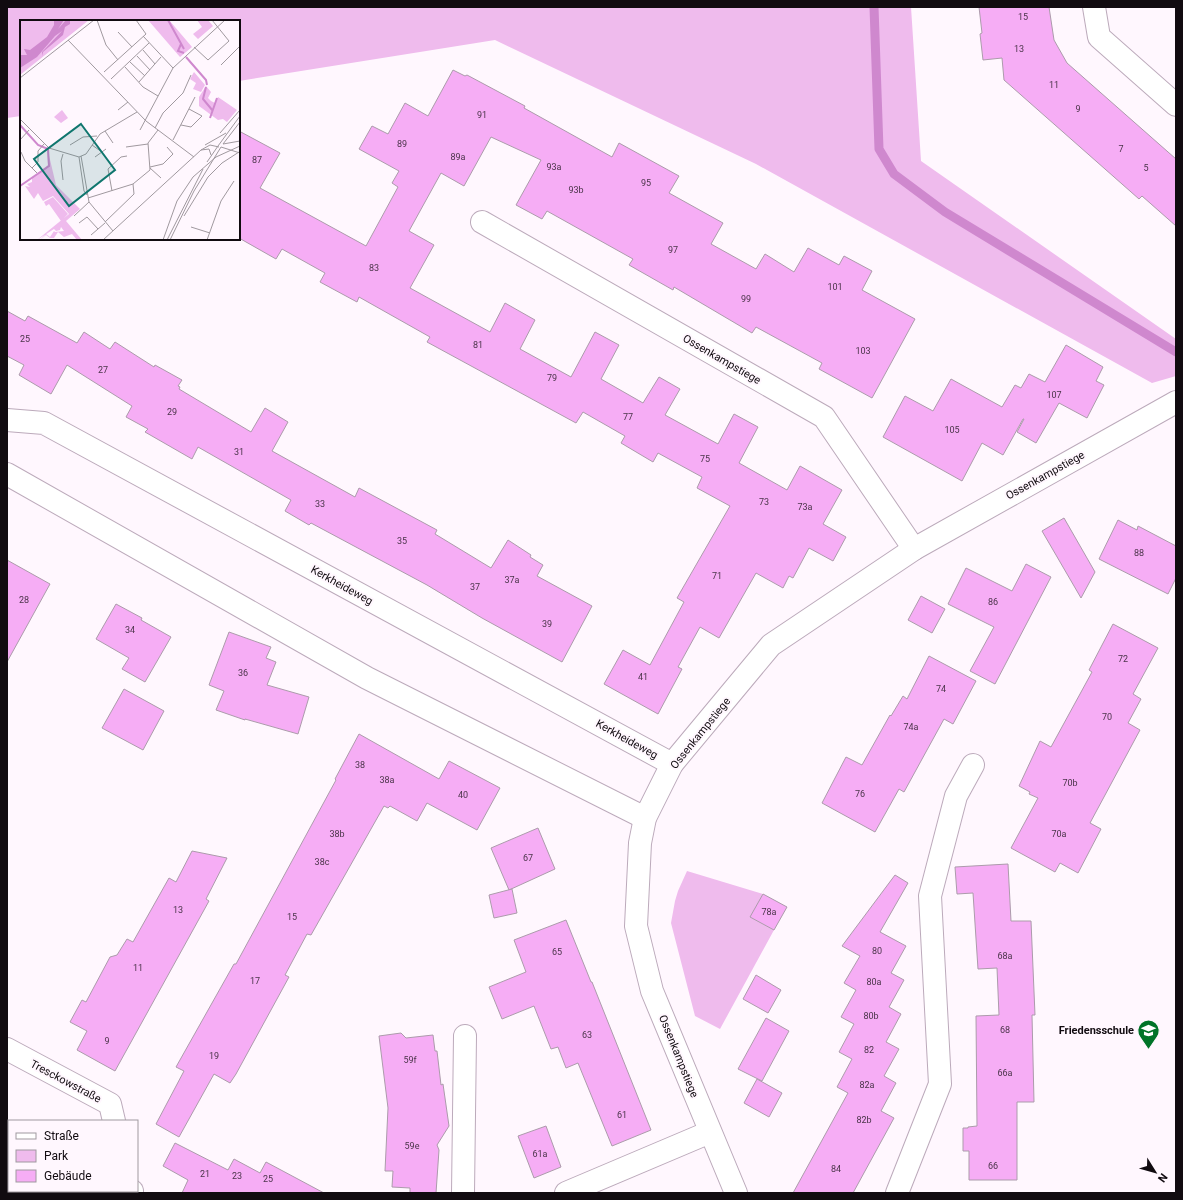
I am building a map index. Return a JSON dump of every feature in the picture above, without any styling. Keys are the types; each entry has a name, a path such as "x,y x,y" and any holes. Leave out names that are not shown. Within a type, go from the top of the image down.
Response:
{"street":[{"path":"1094,7 1099,37 1176,105"},
{"name":"Ossenkampstiege","path":"482,222 824,417 914,549"},
{"name":"Ossenkampstiege","path":"736,1193 652,991 636,926 640,843 645,818 672,764 771,645 914,549 1176,402"},
{"name":"Kerkheideweg","path":"7,420 44,423 672,764"},
{"path":"7,474 367,678 645,818"},
{"path":"897,1193 940,1084 930,896 956,796 973,765"},
{"path":"463,1193 465,1036"},
{"name":"Tresckowstraße","path":"7,1049 110,1104 114,1120"},
{"path":"566,1193 710,1132"}],"green space":[{"path":"7,7 911,7 921,161 1176,339 1176,376 1152,383 756,164 495,40 240,81 240,20 20,20 20,116 7,118"},
{"path":"687,871 763,894 751,917 774,930 720,1029 695,1016 671,923 678,891"}],"building":[{"path":"979,7 1049,7 1054,40 1067,63 1176,159 1176,226 1142,196 1139,199 1004,80 1002,58 983,60"},
{"path":"453,70 465,76 467,75 525,106 524,108 612,157 619,143 679,176 669,193 723,223 711,244 756,269 765,254 794,272 808,248 839,265 844,256 872,271 862,290 915,319 872,398 819,369 822,363 756,327 752,333 674,287 673,290 629,265 633,259 547,211 542,219 516,205 541,160 491,137 464,186 441,173 409,231 434,245 410,288 490,332 505,303 535,320 520,349 571,377 595,332 619,345 601,379 643,403 659,377 680,389 665,415 718,444 734,414 758,427 739,463 787,490 800,466 842,490 823,524 846,537 833,561 809,548 793,578 789,576 783,588 756,573 719,638 700,627 678,667 682,669 658,714 604,684 623,650 650,665 684,602 677,598 730,506 697,488 702,477 658,453 653,462 621,443 625,436 583,412 576,423 427,342 430,337 359,297 357,302 320,282 325,273 282,249 276,259 240,239 240,132 280,153 260,188 366,246 398,187 392,183 399,171 359,149 372,126 388,134 405,103 428,116"},
{"path":"7,311 25,321 28,316 77,343 84,332 110,349 115,342 154,367 155,365 182,380 178,386 180,387 179,389 251,432 265,408 288,422 272,451 355,497 359,488 437,530 435,534 491,568 508,540 543,565 537,576 592,606 562,662 482,618 427,585 311,523 309,525 285,511 291,500 198,447 192,459 145,432 148,429 126,417 132,406 67,365 51,394 19,375 24,365 7,356"},
{"path":"1066,345 1103,367 1096,381 1104,385 1087,418 1059,403 1036,443 1017,432 1023,419 1003,455 982,443 962,481 883,437 905,396 933,411 951,379 1002,407 1015,385 1021,388 1029,374 1045,382"},
{"path":"1064,518 1095,572 1081,598 1042,531"},
{"path":"1118,520 1137,530 1138,526 1176,546 1176,578 1168,594 1099,559"},
{"path":"7,560 50,584 7,662"},
{"path":"1026,564 1051,577 995,684 970,671 994,627 948,604 966,568 1012,591"},
{"path":"921,596 945,609 932,633 908,620"},
{"path":"116,604 142,618 141,620 171,637 145,682 122,669 129,658 96,639"},
{"path":"1113,624 1158,648 1133,694 1141,699 1128,723 1140,730 1090,823 1101,829 1078,873 1060,863 1055,872 1011,848 1038,798 1029,794 1030,792 1019,786 1040,741 1051,747 1092,672 1089,670"},
{"path":"229,632 271,647 266,658 276,662 267,685 309,697 298,734 245,720 216,710 224,691 209,685"},
{"path":"929,656 976,681 953,724 944,719 904,792 899,789 875,832 822,803 846,757 862,765 890,715 891,716 903,696 907,699"},
{"path":"124,689 164,711 143,750 102,728"},
{"path":"359,734 439,779 449,761 500,788 477,830 427,803 417,821 390,806 388,808 384,806 311,935 307,934 285,975 289,977 236,1074 230,1083 214,1074 179,1137 156,1124 184,1071 176,1067 234,964 236,964 336,780 335,779"},
{"path":"538,828 555,869 509,890 491,848"},
{"path":"192,851 227,858 206,899 209,901 115,1071 77,1050 87,1031 70,1022 82,1000 86,1002 110,957 117,955 127,939 133,942 169,878 176,882"},
{"path":"1008,864 1011,921 1031,921 1035,1015 1032,1015 1034,1102 1017,1102 1017,1180 969,1180 969,1151 963,1151 963,1128 977,1126 976,1016 999,1015 997,968 978,969 973,893 957,894 955,867"},
{"path":"895,875 908,883 880,932 906,946 891,973 904,980 889,1007 901,1014 886,1042 899,1049 884,1076 896,1083 881,1111 894,1118 853,1193 793,1193 848,1093 837,1087 852,1059 839,1052 854,1024 841,1017 856,990 844,983 860,956 842,946"},
{"path":"512,889 517,913 494,918 489,895"},
{"path":"763,894 787,907 774,930 750,917"},
{"path":"566,920 651,1130 612,1146 578,1063 566,1068 558,1047 551,1049 534,1006 502,1019 489,987 526,972 514,940"},
{"path":"756,975 781,990 768,1013 743,999"},
{"path":"766,1018 789,1031 762,1081 738,1069"},
{"path":"401,1033 406,1038 433,1035 435,1051 437,1051 441,1085 443,1084 449,1126 437,1145 439,1150 436,1193 410,1193 410,1188 392,1187 393,1171 385,1171 388,1108 379,1036"},
{"path":"757,1079 782,1093 769,1117 744,1103"},
{"path":"546,1126 561,1167 534,1178 518,1136"},
{"path":"175,1143 228,1170 234,1159 260,1173 266,1162 324,1193 182,1193 188,1180 163,1166"}],"waterway":[{"path":"874,7 879,149 894,174 945,212 1176,352"}],"place":[{"name":"Friedensschule","path":"1149,1050"}]}
